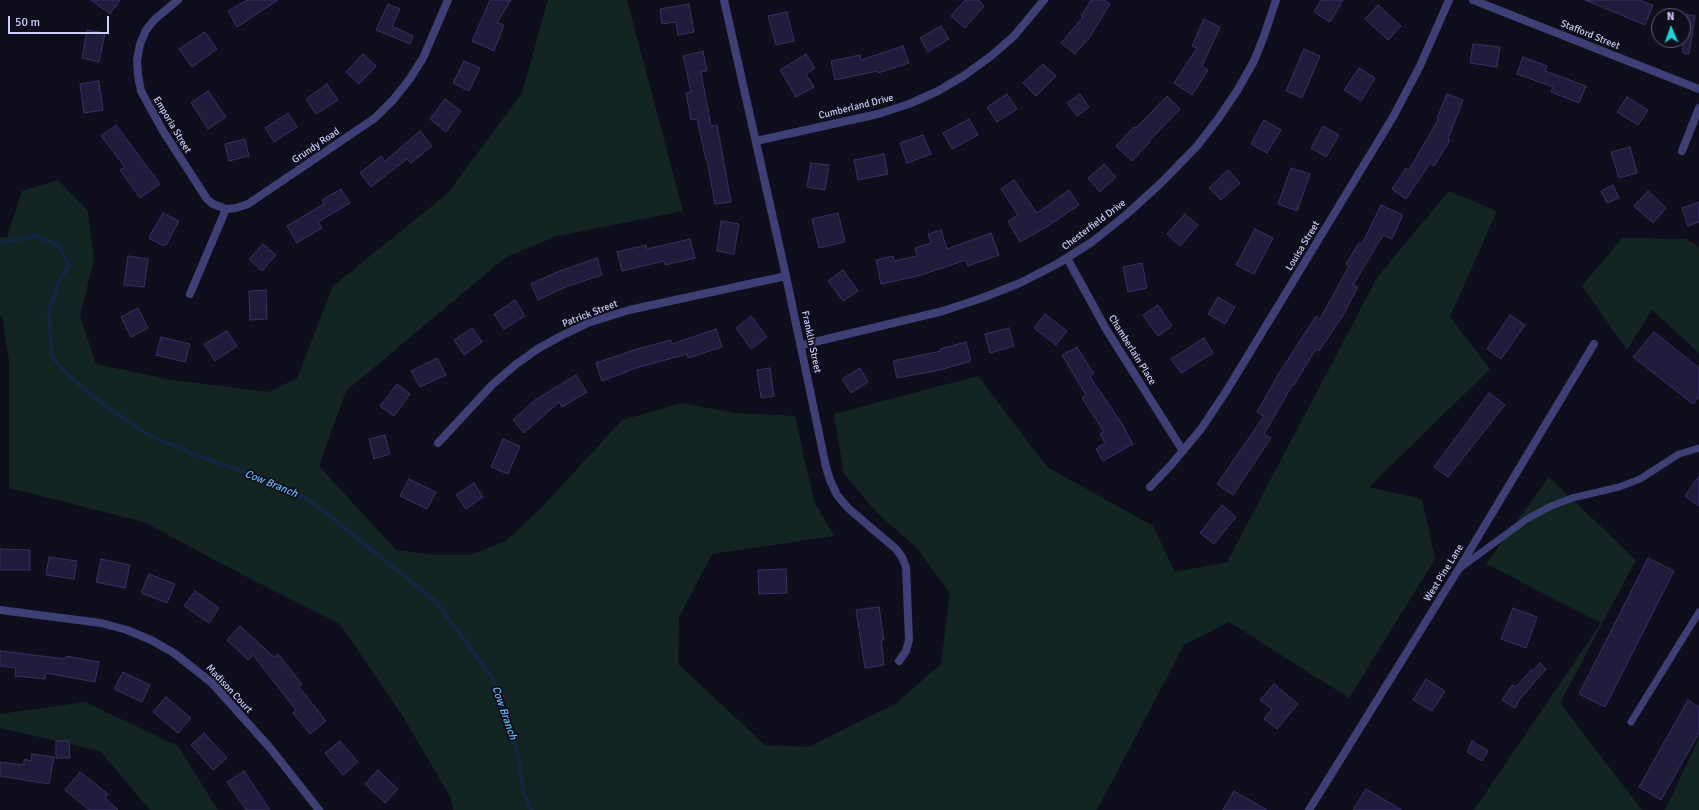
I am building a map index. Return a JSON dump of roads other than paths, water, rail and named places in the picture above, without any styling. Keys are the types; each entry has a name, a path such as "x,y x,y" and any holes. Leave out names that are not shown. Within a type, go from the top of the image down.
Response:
{"street":[{"name":"Emporia Street","path":"178,0 155,18 146,30 140,44 137,60 141,91 163,132 207,199 213,204 226,209"},
{"name":"Grundy Road","path":"226,209 236,208 248,204 375,118 393,100 409,80 423,58 448,0"},
{"name":"Franklin Street","path":"724,0 802,345 826,467 830,480 837,495 848,508 896,549 902,557 906,567 909,640 906,651 900,661"},
{"name":"Cumberland Drive","path":"756,141 878,114 909,104 938,91 965,75 991,56 1014,36 1044,0"},
{"name":"Chesterfield Drive","path":"802,345 943,311 982,298 1020,282 1067,258 1092,242 1122,218 1161,183 1197,146 1218,119 1237,91 1254,61 1276,0"},
{"name":"Louisa Street","path":"1150,487 1201,429 1227,390 1393,117 1420,66 1449,0"},
{"name":"Stafford Street","path":"1473,0 1699,89"},
{"path":"1682,151 1699,108"},
{"path":"190,294 226,209"},
{"name":"Chamberlain Place","path":"1067,258 1106,329 1183,451"},
{"name":"Patrick Street","path":"438,443 503,375 540,348 588,323 629,310 786,276"},
{"name":"West Pine Lane","path":"1309,810 1458,570 1594,344"},
{"name":"Madison Court","path":"0,610 101,623 127,630 151,640 174,653 212,683 319,810"}],"lane":[{"path":"1458,570 1527,519 1549,507 1572,498 1619,487 1640,479 1679,454 1699,448"},
{"path":"1631,722 1699,612"}],"waterway":[{"name":"Cow Branch","path":"0,243 36,236 58,245 69,265 58,284 49,311 52,357 71,378 104,405 150,436 204,458 254,475 310,500 435,601 492,678 507,716 518,755 523,790 531,810"}]}
